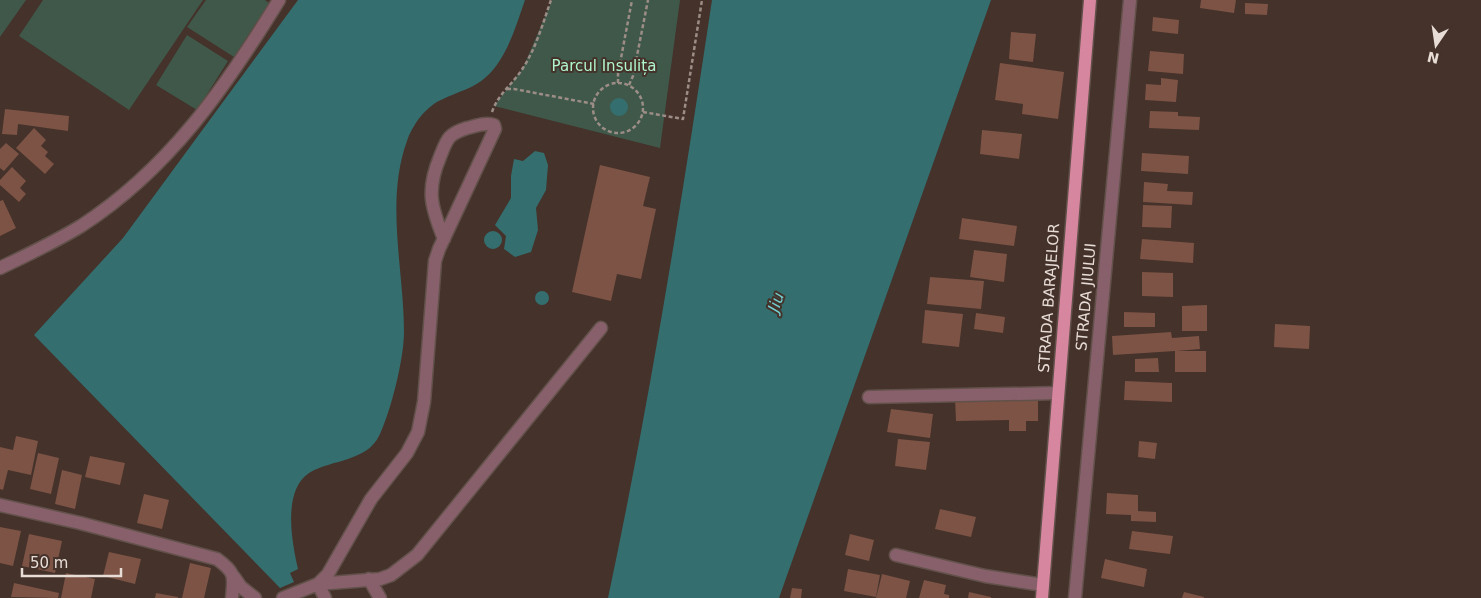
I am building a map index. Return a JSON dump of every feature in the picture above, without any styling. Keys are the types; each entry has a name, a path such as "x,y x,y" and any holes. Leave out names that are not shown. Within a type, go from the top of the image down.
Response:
{"main road":[{"name":"STRADA BARAJELOR","path":"1042,598 1090,0"}],"street":[{"path":"0,268 39,250 81,226 136,184 180,142 217,96 243,59 279,0"},
{"name":"STRADA JIULUI","path":"1074,598 1130,0"},
{"path":"318,584 328,574 371,499 407,453 418,432 424,402 435,261 495,129 494,125 488,123 450,135 446,141 431,180 435,216 444,239"},
{"path":"283,598 318,584 380,579 391,575 417,555 601,328"},
{"path":"869,397 1058,393"},
{"path":"0,505 80,523 218,559 227,566 241,587 255,598"},
{"path":"896,556 985,576 1044,585"},
{"path":"232,598 234,577"},
{"path":"369,579 380,598"},
{"path":"318,584 325,598"}],"path":[{"path":"488,123 494,106 523,68 538,38 551,0"},
{"path":"618,83 632,0"},
{"path":"629,85 633,76 648,0"},
{"path":"643,112 682,119 702,0"},
{"path":"618,83 629,85 635,90 643,104 640,120 627,131 619,132 603,128 594,114 594,104 600,92 606,86 618,83"},
{"path":"506,89 594,104"}],"green space":[{"path":"0,0 26,0 0,37"},
{"path":"43,0 203,0 129,110 19,36"},
{"path":"206,0 265,0 269,3 234,57 187,27"},
{"name":"Parcul Insulița","path":"552,0 680,0 660,148 494,106 523,68"},
{"path":"187,35 228,61 197,110 156,85"}],"water":[{"path":"298,0 525,0 510,41 500,61 477,84 431,106 421,116 407,141 397,187 396,211 404,332 402,356 392,398 380,434 370,447 353,457 313,471 301,481 295,492 291,518 293,546 298,569 290,573 294,582 280,588 34,335 123,238"},
{"name":"Jiu","path":"712,0 991,0 779,598 608,598 638,449 664,300"},
{"path":"619,98 625,101 628,107 625,113 619,116 613,113 610,107 613,101"},
{"path":"535,151 544,153 548,165 546,190 536,208 538,230 531,252 515,257 504,249 506,236 495,225 511,198 511,176 514,159 523,161"},
{"path":"493,231 499,234 502,240 499,246 493,249 487,246 484,240 487,234"},
{"path":"539,291 545,291 549,298 545,305 539,305 535,301 535,295"}],"building":[{"path":"1201,0 1236,0 1234,13 1200,8"},
{"path":"1245,3 1268,4 1267,15 1245,14"},
{"path":"1153,17 1179,20 1178,34 1152,31"},
{"path":"1011,32 1036,34 1033,62 1009,59"},
{"path":"1150,51 1184,54 1183,74 1148,71"},
{"path":"1000,63 1064,72 1058,119 1022,114 1023,104 995,100"},
{"path":"1161,78 1178,80 1176,102 1145,100 1146,84 1161,85"},
{"path":"5,109 69,116 68,131 18,124 17,135 2,134"},
{"path":"1150,111 1178,112 1178,116 1200,117 1199,130 1149,128"},
{"path":"34,128 46,140 41,146 48,152 45,156 54,164 45,174 16,148"},
{"path":"982,130 1022,134 1019,159 980,154"},
{"path":"6,143 19,154 4,171 0,168 0,149"},
{"path":"1142,153 1189,156 1188,174 1141,171"},
{"path":"600,165 650,177 643,206 656,209 641,279 617,274 611,301 572,292"},
{"path":"12,167 26,181 20,188 26,194 19,202 0,185 0,180"},
{"path":"1144,182 1168,184 1167,191 1193,192 1192,205 1143,202"},
{"path":"3,200 16,228 0,236 0,201"},
{"path":"1143,205 1172,206 1171,228 1142,227"},
{"path":"962,218 1017,226 1014,246 959,239"},
{"path":"1142,239 1194,243 1193,263 1140,259"},
{"path":"974,250 1007,254 1004,282 970,277"},
{"path":"1142,272 1173,273 1173,297 1142,296"},
{"path":"930,277 984,281 981,309 927,304"},
{"path":"1207,305 1207,331 1182,331 1182,306"},
{"path":"925,310 963,314 959,347 922,343"},
{"path":"1124,312 1155,313 1155,327 1124,327"},
{"path":"976,313 1005,317 1003,333 974,329"},
{"path":"1275,324 1310,326 1309,349 1274,347"},
{"path":"1171,332 1172,338 1199,336 1200,349 1177,351 1206,351 1206,372 1175,372 1175,351 1113,355 1112,336"},
{"path":"1158,358 1159,372 1135,372 1135,359"},
{"path":"1125,381 1172,383 1172,402 1124,400"},
{"path":"955,398 1038,398 1038,421 1026,421 1026,431 1009,431 1009,420 956,421"},
{"path":"891,409 933,414 930,438 887,432"},
{"path":"16,436 38,441 31,475 8,470 3,490 0,489 0,447 13,450"},
{"path":"898,439 930,442 926,470 895,466"},
{"path":"1139,441 1157,443 1155,459 1138,457"},
{"path":"38,453 59,458 51,494 30,489"},
{"path":"90,456 125,463 120,485 85,477"},
{"path":"62,470 82,475 75,509 55,504"},
{"path":"1107,493 1138,495 1138,511 1156,512 1156,522 1131,521 1131,515 1106,514"},
{"path":"144,494 169,500 162,529 137,523"},
{"path":"940,509 976,517 971,537 935,529"},
{"path":"0,527 21,531 13,566 0,563"},
{"path":"1132,531 1173,536 1170,554 1129,549"},
{"path":"29,534 62,541 55,573 22,566"},
{"path":"850,534 874,540 869,561 845,555"},
{"path":"109,552 141,559 135,584 103,576"},
{"path":"1105,559 1147,569 1144,587 1101,578"},
{"path":"190,563 211,568 204,598 182,598"},
{"path":"848,569 880,575 876,597 844,591"},
{"path":"66,573 95,579 91,598 61,598"},
{"path":"882,574 910,581 906,598 876,598"},
{"path":"924,580 946,585 944,594 949,595 949,598 919,598"},
{"path":"14,583 59,593 58,598 11,597"},
{"path":"792,588 802,589 801,598 790,598"},
{"path":"969,592 991,597 991,598 968,598"},
{"path":"1184,592 1204,597 1204,598 1182,598"},
{"path":"156,593 178,597 178,598 155,598"}]}
